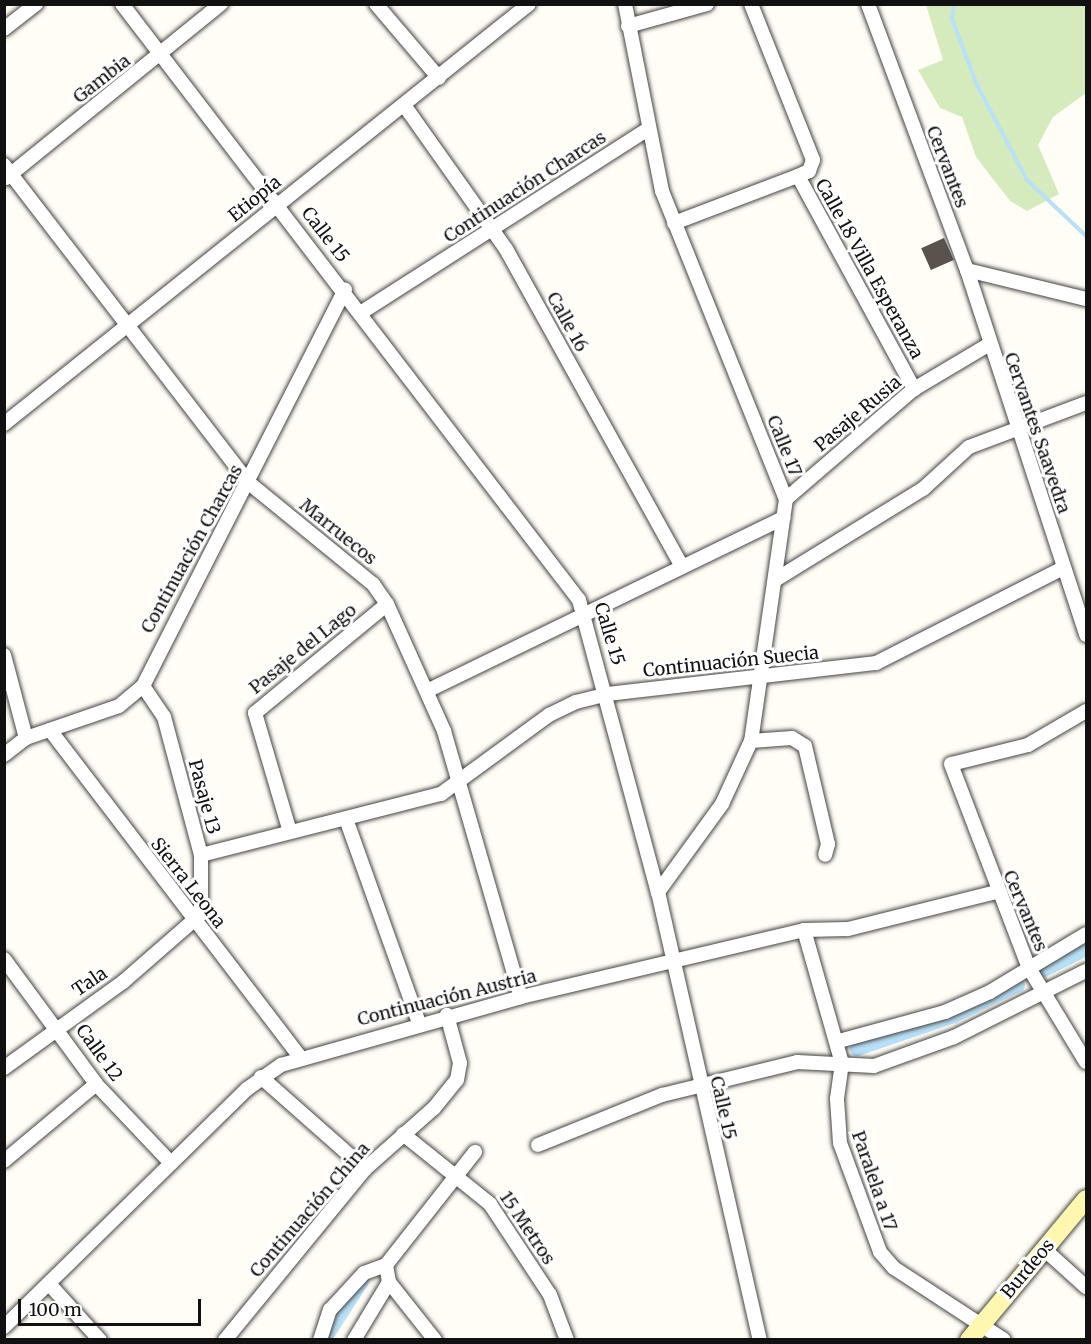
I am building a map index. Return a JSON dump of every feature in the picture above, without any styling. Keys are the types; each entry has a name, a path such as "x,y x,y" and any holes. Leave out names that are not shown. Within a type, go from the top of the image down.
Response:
{"street":[{"path":"4,29 36,4"},
{"name":"Calle 15","path":"122,4 345,289 567,580 586,615 658,892 699,1089 760,1340"},
{"name":"Gambia","path":"7,173 162,54 221,4"},
{"path":"376,4 439,78"},
{"name":"Etiopía","path":"4,424 529,4"},
{"name":"Calle 17","path":"625,4 647,130 674,223 786,499 751,741 722,804 658,892"},
{"path":"628,26 707,4"},
{"name":"Calle 18 Villa Esperanza","path":"751,4 813,160 809,171 798,176 914,389"},
{"name":"Cervantes","path":"868,4 967,270 988,345"},
{"name":"Calle 16","path":"404,105 493,229 682,566"},
{"name":"Continuación Charcas","path":"362,312 647,130"},
{"name":"Marruecos","path":"7,173 249,483 373,584 387,604 429,690 455,784 521,997"},
{"path":"674,223 798,176"},
{"path":"967,270 1086,299"},
{"name":"Continuación Charcas","path":"4,755 26,738 119,706 143,686 249,483 345,289"},
{"name":"Pasaje Rusia","path":"786,499 914,389 988,345"},
{"name":"Cervantes Saavedra","path":"988,345 1086,635"},
{"path":"775,580 923,489 957,454 1017,426 1086,403"},
{"path":"429,690 783,518"},
{"name":"Continuación Suecia","path":"201,855 441,795 549,715 608,694 876,663 1063,568"},
{"name":"Pasaje del Lago","path":"290,832 255,713 387,604"},
{"path":"4,655 26,738"},
{"name":"Pasaje 13","path":"143,686 164,717 201,855 203,905 195,924"},
{"name":"Cervantes","path":"1086,711 1029,745 951,764 996,892 1029,968 1086,1062"},
{"name":"Sierra Leona","path":"50,730 195,924 300,1057"},
{"path":"751,741 792,738 805,746 828,844 825,855"},
{"path":"346,819 419,1023"},
{"name":"Continuación Austria","path":"4,1327 51,1286 171,1163 261,1077 300,1057 447,1015 521,997 804,930 842,930 996,892"},
{"name":"Tala","path":"4,1068 195,924"},
{"name":"Paralela a 17","path":"804,930 838,1041 842,1063 836,1126 880,1251 894,1268 1004,1340"},
{"path":"838,1041 945,1012 1029,968 1086,934"},
{"name":"Calle 12","path":"4,959 57,1026 96,1084 171,1163"},
{"path":"538,1145 662,1095 699,1089 797,1062 874,1066 1044,995 1086,971"},
{"name":"Continuación China","path":"225,1340 365,1169 457,1080 460,1063 447,1015"},
{"path":"261,1077 365,1169"},
{"path":"4,1161 96,1084"},
{"name":"15 Metros","path":"403,1134 457,1174 506,1225 550,1295 567,1340"},
{"path":"320,1340 330,1310 364,1273 386,1264 475,1152"},
{"name":"Burdeos","path":"969,1340 1086,1199"},
{"path":"1044,1249 1086,1287"},
{"path":"386,1264 389,1282 435,1340"},
{"path":"354,1340 389,1282"},
{"path":"51,1286 100,1340"}],"green space":[{"path":"926,5 1086,5 1086,93 1053,117 1038,145 1059,194 1027,211 1010,201 976,157 962,117 940,108 918,70 943,60"}],"building":[{"path":"944,238 954,260 931,270 921,248"}],"waterway":[{"path":"954,4 952,19 977,85 1027,180 1086,236"},
{"path":"1044,970 1086,949"},
{"path":"857,1049 954,1016 1018,985"},
{"path":"324,1340 362,1281"}]}
